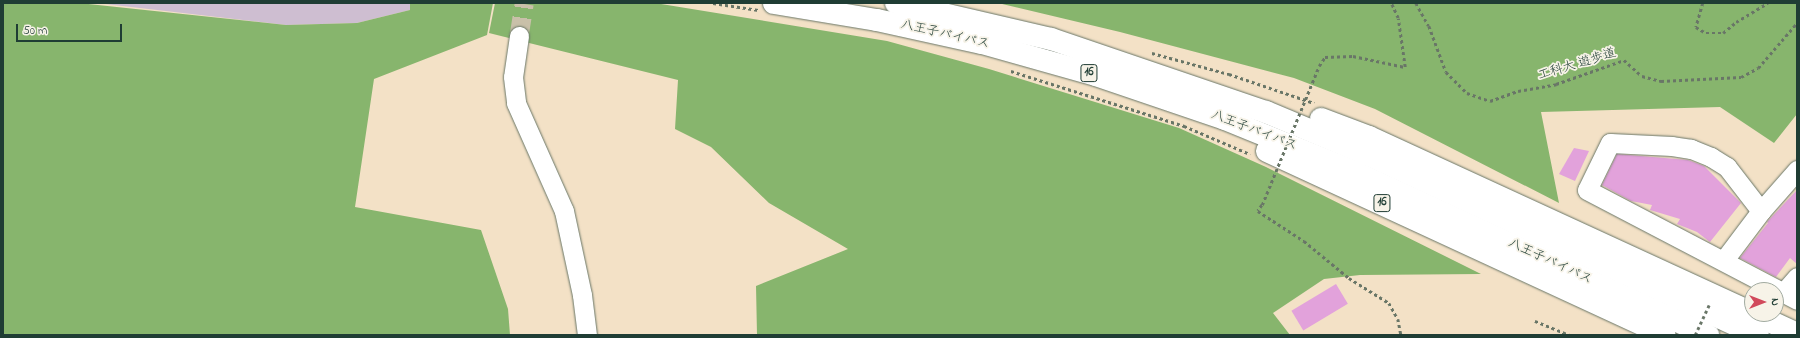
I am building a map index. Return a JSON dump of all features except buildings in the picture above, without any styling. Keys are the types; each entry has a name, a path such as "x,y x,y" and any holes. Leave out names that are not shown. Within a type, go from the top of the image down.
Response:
{"highway":[{"name":"八王子バイパス","path":"896,3 1051,39 1193,85 1266,112 1350,147 1758,335"},
{"name":"八王子バイパス","path":"767,7 936,33 1096,75 1218,116 1310,153 1708,335"},
{"name":"16","path":"1096,75 1343,185 1666,335"},
{"name":"16","path":"1193,85 1266,102 1369,137 1744,310"},
{"name":"16","path":"1771,322 1797,334"}],"street":[{"path":"519,36 513,77 516,103 564,211 582,295 587,335"},
{"path":"1761,211 1727,167 1711,157 1691,149 1610,143 1587,190 1724,260 1790,296 1797,277"},
{"path":"1724,260 1761,211 1797,170"}],"path":[{"path":"713,3 767,7"},
{"path":"1391,3 1398,18 1405,67 1353,56 1325,57 1319,66 1262,205 1258,211 1304,241 1349,278 1389,303 1398,319 1401,335"},
{"name":"工科大 遊歩道","path":"1416,3 1429,26 1446,72 1467,93 1490,101 1518,91 1556,84 1624,60 1642,76 1661,81 1741,78 1758,68 1797,23"},
{"path":"1703,3 1696,27 1706,34 1723,33 1736,22 1768,3"},
{"path":"1004,69 1184,126 1253,155"},
{"path":"1273,164 1286,170"},
{"path":"1695,335 1710,303"},
{"path":"1535,320 1569,335"}],"shaded area":[{"path":"97,3 410,3 410,10 357,23 286,25"}],"green space":[{"path":"3,3 79,3 286,25 357,23 410,10 410,3 493,3 487,35 374,79 355,207 481,230 508,309 510,335 3,335"},
{"path":"495,3 655,3 887,41 989,69 1179,128 1266,167 1481,274 1360,275 1324,279 1273,313 1290,335 757,335 756,286 848,249 769,203 711,147 675,129 678,80 489,33"},
{"path":"998,3 1797,3 1797,114 1774,143 1720,107 1541,112 1559,203 1375,109 1294,78 1120,32"}],"tunnel":[{"path":"519,36 524,3"}]}
